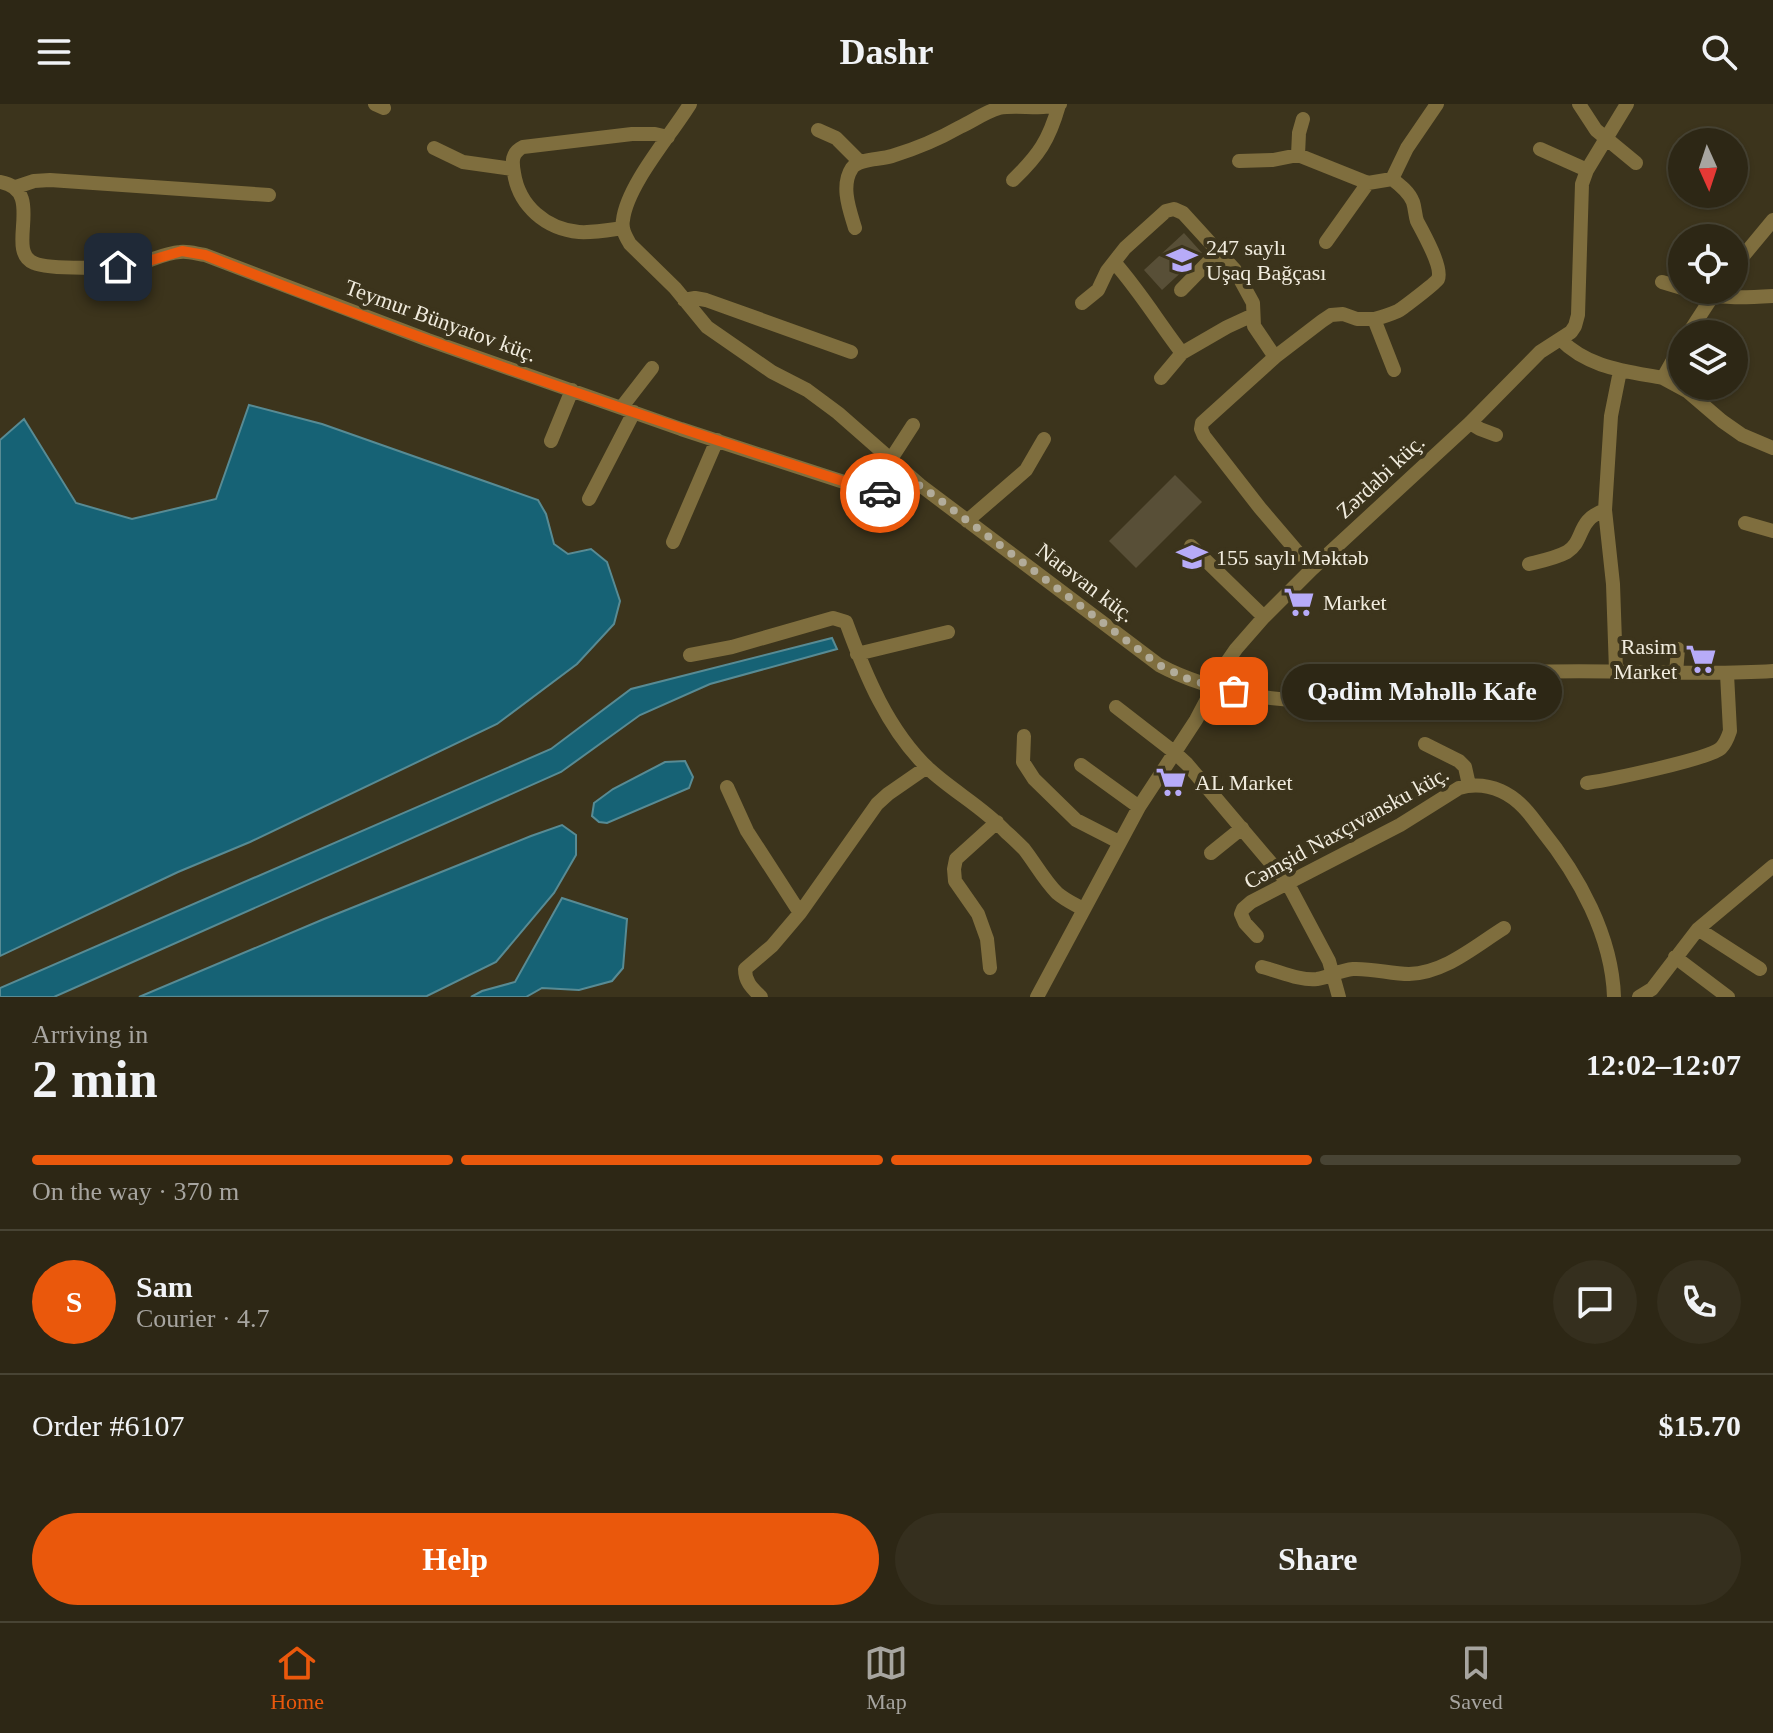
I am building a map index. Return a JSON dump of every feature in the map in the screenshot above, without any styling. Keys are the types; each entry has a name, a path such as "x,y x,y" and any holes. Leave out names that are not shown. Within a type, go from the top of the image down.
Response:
{"street":[{"path":"668,137 632,134 515,150 513,169 519,193 542,219 568,230 580,232 623,228 632,194 690,104"},
{"path":"1392,179 1407,148 1437,104"},
{"path":"1579,104 1596,130 1636,163"},
{"name":"Zərdabi küç.","path":"1037,997 1119,842 1196,720 1232,655 1264,617 1312,569 1470,423 1540,352 1571,332 1575,326 1578,315 1582,184 1587,170 1627,104"},
{"path":"855,228 847,189 852,167 860,162 893,156 996,108 1047,108 1059,105"},
{"path":"1013,180 1040,150 1051,132 1059,105"},
{"path":"1298,155 1303,119"},
{"path":"818,130 836,138 860,162"},
{"path":"434,148 463,162 513,169"},
{"path":"1540,149 1587,170"},
{"path":"1239,161 1273,160 1298,155 1368,183 1392,179 1403,187 1412,201 1416,219 1424,230 1439,273 1432,286 1402,309 1374,319 1331,315 1275,357 1202,423 1204,436 1312,569"},
{"path":"0,182 16,187 50,180 269,195"},
{"path":"1326,242 1368,183"},
{"name":"Teymur Bünyatov küç.","path":"16,187 23,204 23,252 35,264 118,267 182,251 205,255 413,335 893,498 905,497 920,485"},
{"path":"1082,303 1098,290 1125,248 1166,211 1174,209 1183,213 1235,270 1253,303 1254,326 1275,357"},
{"path":"1748,251 1772,224"},
{"name":"Natəvan küç.","path":"623,228 630,244 707,327 772,372 807,390 967,521 1159,665 1190,680 1266,697 1328,701 1474,675 1773,671"},
{"path":"1181,290 1219,251"},
{"path":"1114,262 1182,353"},
{"path":"1662,282 1668,284"},
{"path":"1748,298 1773,296"},
{"path":"684,300 706,300 851,352"},
{"path":"1161,378 1182,353 1253,315"},
{"path":"1374,319 1394,370"},
{"path":"1560,339 1580,355 1620,371 1663,378 1687,391 1742,435 1773,448"},
{"path":"589,499 627,410 652,368"},
{"path":"1663,378 1668,369"},
{"path":"1616,671 1613,584 1605,510 1611,416 1620,371"},
{"path":"551,441 572,390"},
{"path":"1470,423 1496,435"},
{"path":"891,459 913,425"},
{"path":"967,521 1026,470 1044,439"},
{"path":"673,542 717,440"},
{"path":"1529,564 1567,552 1589,517 1605,510"},
{"path":"1745,523 1773,531"},
{"path":"1191,546 1264,617"},
{"path":"690,655 732,647 833,618 846,622 879,700 927,767 997,822 1024,850 1057,893 1083,909"},
{"path":"857,654 948,632"},
{"path":"1676,673 1678,649"},
{"path":"1587,783 1703,756 1721,748 1730,731 1727,674"},
{"path":"1116,707 1174,752 1287,882 1329,961 1339,997"},
{"path":"1024,736 1023,762 1034,779 1076,820 1119,842"},
{"path":"1425,744 1459,761 1465,767 1469,785"},
{"path":"1081,765 1139,807"},
{"path":"761,997 745,977 745,969 772,946 800,913 877,804 927,767"},
{"name":"Cəmşid Naxçıvansku küç.","path":"1257,936 1241,914 1251,902 1364,845 1459,788 1483,785 1501,791 1526,810 1567,865 1596,919 1613,977 1614,997"},
{"path":"727,787 747,831 800,913"},
{"path":"990,968 987,939 978,914 955,881 954,869 956,859 997,822"},
{"path":"1211,853 1242,828"},
{"path":"1639,997 1652,989 1698,929 1773,866"},
{"path":"1262,967 1310,979 1321,979 1358,968 1425,973 1443,967 1504,928"},
{"path":"1698,929 1760,969"},
{"path":"1675,957 1728,997"}],"water":[{"path":"249,405 322,424 538,500 546,514 554,544 568,554 591,549 607,562 620,601 614,624 577,664 497,724 250,842 178,872 0,956 0,440 24,419 76,503 132,519 216,499"},
{"path":"832,638 837,649 710,684 640,715 561,772 54,997 0,997 0,988 551,749 631,689"},
{"path":"685,761 693,777 689,788 607,823 599,822 592,816 594,803 613,789 665,762"},
{"path":"562,825 576,835 576,855 554,893 496,962 427,996 139,997 324,919"},
{"path":"562,898 627,919 623,968 612,981 579,990 542,988 526,997 471,997 515,982"}],"building":[{"path":"1184,233 1202,253 1162,290 1144,270"},
{"path":"1175,475 1202,502 1136,568 1109,541"}],"way so far":[{"path":"880,493 893,498 905,497 920,485 1159,665 1190,680 1234,691"}],"place":[{"name":"247 saylı Uşaq Bağçası","path":"1182,260"},
{"name":"155 saylı Məktəb","path":"1192,557"},
{"name":"Market","path":"1299,602"},
{"name":"Rasim Market","path":"1701,659"},
{"name":"Qədim Məhəllə Kafe","path":"1234,691"},
{"name":"AL Market","path":"1171,782"}],"route":[{"path":"118,267 182,251 205,255 428,340 681,429 880,493"}]}
